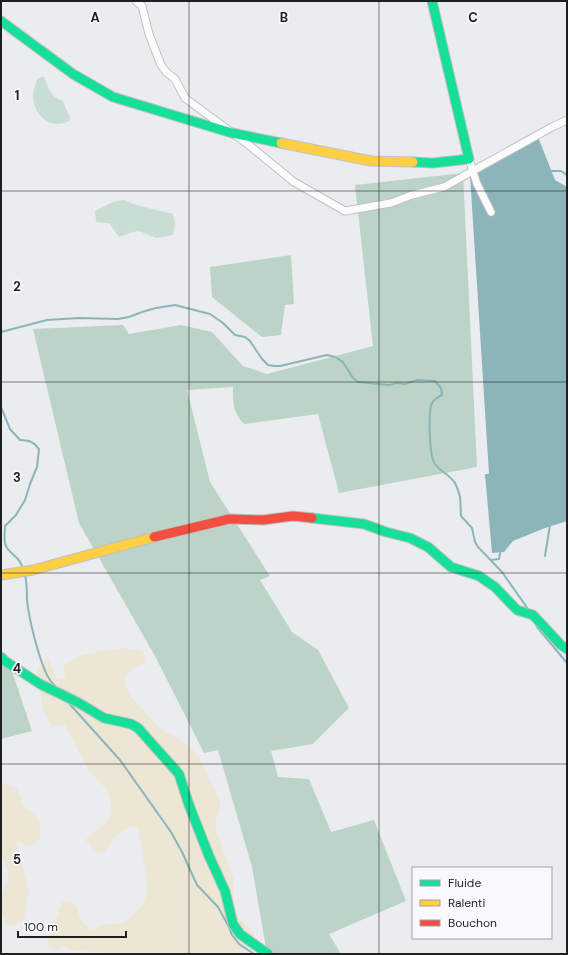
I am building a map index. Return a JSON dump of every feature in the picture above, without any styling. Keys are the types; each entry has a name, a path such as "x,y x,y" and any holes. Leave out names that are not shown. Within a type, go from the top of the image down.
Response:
{"street":[{"path":"136,1 142,6 149,34 161,65 166,72 175,79 185,98 294,182 346,211 391,202 444,187 567,120"},
{"path":"432,1 473,171 477,184 491,212"},
{"path":"1,21 73,74 114,97 232,133 371,161 433,163 470,159"},
{"path":"1,576 33,570 168,533 229,519 263,520 293,516 364,524 386,532 410,538 428,547 451,567 479,576 495,587 517,610 532,615 561,645 567,649"},
{"path":"1,656 5,662 60,695 79,703 104,718 131,724 138,728 179,774 189,805 209,856 225,890 233,924 240,934 268,954"}],"green space":[{"path":"44,76 52,94 63,101 70,118 69,121 56,124 50,123 37,111 34,105 34,91 37,79"},
{"path":"463,173 477,467 339,493 318,414 244,424 234,407 233,387 187,390 210,482 270,576 260,580 292,632 318,650 349,708 313,744 271,751 278,777 309,779 331,832 374,820 406,901 329,934 341,954 267,954 252,867 218,750 204,753 155,656 79,523 33,329 123,325 129,334 181,325 212,332 243,366 267,374 373,346 355,185"},
{"path":"124,200 136,205 173,214 175,224 173,235 156,238 139,231 119,237 109,223 96,222 95,211 113,202"},
{"path":"291,255 294,304 285,305 281,335 262,337 212,297 210,267"},
{"path":"1,661 10,665 32,731 1,739"}],"sand":[{"path":"126,648 142,650 146,658 146,662 130,670 124,684 131,697 159,728 187,744 199,757 220,802 220,811 215,821 217,833 234,881 233,895 235,910 241,920 253,932 254,935 241,954 104,954 104,952 75,951 62,946 57,950 49,948 48,939 62,901 73,904 77,908 83,922 93,930 102,925 124,923 142,907 148,890 138,826 128,828 112,839 104,853 93,850 86,840 108,820 111,810 109,796 104,787 86,766 65,725 53,726 46,717 41,701 37,675 39,668 47,660 50,661 56,679 65,678 64,665 79,656 101,651"},
{"path":"1,782 17,789 24,807 33,812 38,818 40,829 40,840 34,844 28,846 20,842 16,843 29,890 24,920 15,925 7,925 1,913 1,893 7,884 8,871 1,857"}],"water":[{"path":"538,137 555,180 567,187 567,521 513,541 504,552 492,553 485,474 489,474 470,175"}],"waterway":[{"path":"549,171 561,171 567,175"},
{"path":"1,332 47,320 79,318 118,319 156,308 175,305 210,314 223,323 235,335 245,337 250,341 268,365 280,366 327,355 335,357 343,362 353,378 358,382 389,385 396,383 405,384 417,380 435,381 441,388 442,395 432,403 430,415 431,452 435,464 455,483 460,496 461,516 472,528 475,542 478,547 502,572 528,609"},
{"path":"1,407 10,429 20,440 31,442 39,449 37,467 25,500 16,515 5,526 5,544 20,561 23,569"},
{"path":"545,556 550,525"},
{"path":"491,560 499,559 500,553"},
{"path":"25,575 28,608 37,647 47,675 57,688"},
{"path":"535,622 537,627 567,663"},
{"path":"67,701 120,760 171,832 197,885 218,907 232,935 239,944 254,954"}],"traffic: fast":[{"path":"413,162 433,163 469,159 432,1"},
{"path":"1,21 73,74 113,97 232,133 281,143"},
{"path":"312,518 364,524 386,532 410,538 428,547 451,567 479,576 495,587 517,610 533,615 561,645 567,649"},
{"path":"1,657 40,684 79,703 104,718 131,724 138,728 179,774 189,805 209,856 225,891 233,924 240,934 268,954"}],"traffic: slow":[{"path":"281,143 371,161 413,162"},
{"path":"1,575 33,570 154,537"}],"traffic: jam":[{"path":"154,537 229,519 263,520 293,516 312,518"}]}
